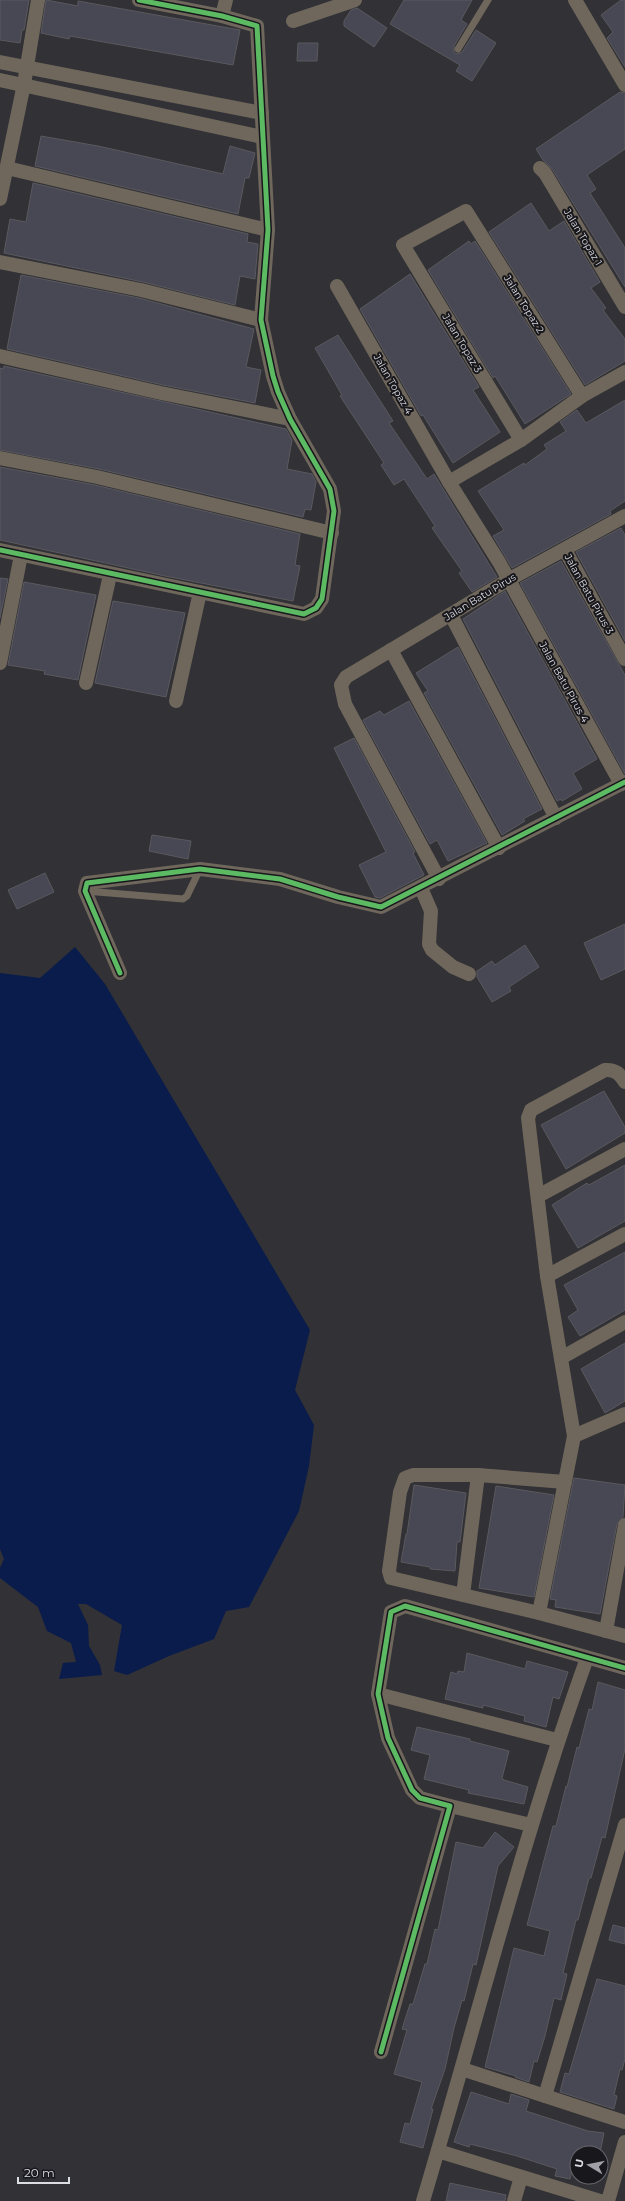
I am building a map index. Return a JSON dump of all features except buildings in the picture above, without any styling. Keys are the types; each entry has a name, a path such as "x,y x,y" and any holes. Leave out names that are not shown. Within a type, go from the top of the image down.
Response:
{"street":[{"path":"0,199 24,84 38,0"},
{"path":"0,550 110,575 304,614 316,608 322,599 334,510 330,489 290,419 273,376 261,320 268,230 257,26 222,16 139,0"},
{"path":"222,16 226,0"},
{"path":"293,21 355,0"},
{"path":"575,0 625,84"},
{"path":"0,62 262,113"},
{"path":"0,80 262,137"},
{"path":"7,168 268,230"},
{"name":"Jalan Topaz 1","path":"540,168 545,173 625,307"},
{"name":"Jalan Topaz 2","path":"403,245 466,211 582,396"},
{"name":"Jalan Topaz 3","path":"403,245 520,440"},
{"path":"0,262 141,290 261,320"},
{"name":"Jalan Topaz 4","path":"337,286 449,482 499,562 508,580"},
{"path":"0,356 161,393 290,419"},
{"path":"449,482 520,440 582,396 625,372"},
{"path":"0,458 97,477 332,533"},
{"name":"Jalan Batu Pirus","path":"440,879 345,704 341,685 346,677 508,580 624,518"},
{"name":"Jalan Batu Pirus 3","path":"565,550 625,659"},
{"path":"0,663 21,555"},
{"path":"86,683 110,575"},
{"name":"Jalan Batu Pirus 4","path":"508,580 623,783"},
{"path":"176,701 200,592"},
{"path":"451,614 556,818"},
{"path":"391,650 499,848"},
{"path":"120,973 85,891 87,883 200,869 280,879 338,897 381,908 425,897 440,879 623,783"},
{"path":"425,897 432,917 429,944 432,950 453,967 469,974"},
{"path":"539,1613 574,1436 547,1276 538,1196 527,1127 531,1110 605,1070 612,1070 620,1074 625,1082"},
{"path":"538,1196 625,1149"},
{"path":"547,1276 625,1234"},
{"path":"561,1358 625,1322"},
{"path":"574,1436 625,1414"},
{"path":"565,1482 478,1475 414,1475 406,1478 400,1492 389,1571 391,1578 397,1581 539,1613 625,1636"},
{"path":"463,1595 478,1475"},
{"path":"606,1631 625,1525"},
{"path":"531,1824 420,1798 412,1790 388,1738 378,1694 391,1612 405,1606 625,1668"},
{"path":"423,2201 531,1824 557,1740 587,1658"},
{"path":"378,1694 557,1740"},
{"path":"381,2052 450,1806"},
{"path":"544,2096 625,1825"},
{"path":"462,2069 625,2122"},
{"path":"608,2201 625,2142"},
{"path":"438,2151 600,2201"},
{"path":"514,2201 521,2176"}],"lane":[{"path":"458,49 488,0"},
{"path":"85,891 183,899 187,896 200,869"}],"water":[{"path":"75,947 105,984 310,1330 295,1390 314,1425 309,1466 299,1511 249,1607 226,1611 214,1639 169,1656 127,1675 114,1671 122,1625 86,1604 78,1604 88,1625 89,1646 100,1665 102,1675 59,1679 63,1663 76,1662 71,1643 47,1631 38,1607 0,1578 0,1568 4,1559 0,1549 0,973 40,978"}],"cycle path":[{"path":"0,550 304,614 316,608 322,599 334,511 330,489 290,419 278,392 261,320 268,230 257,26 222,16 139,0"},
{"path":"120,973 85,891 87,883 200,869 280,879 338,897 381,907 625,782"},
{"path":"381,2052 450,1806 420,1798 412,1790 388,1738 378,1694 391,1612 405,1606 625,1668"}]}
